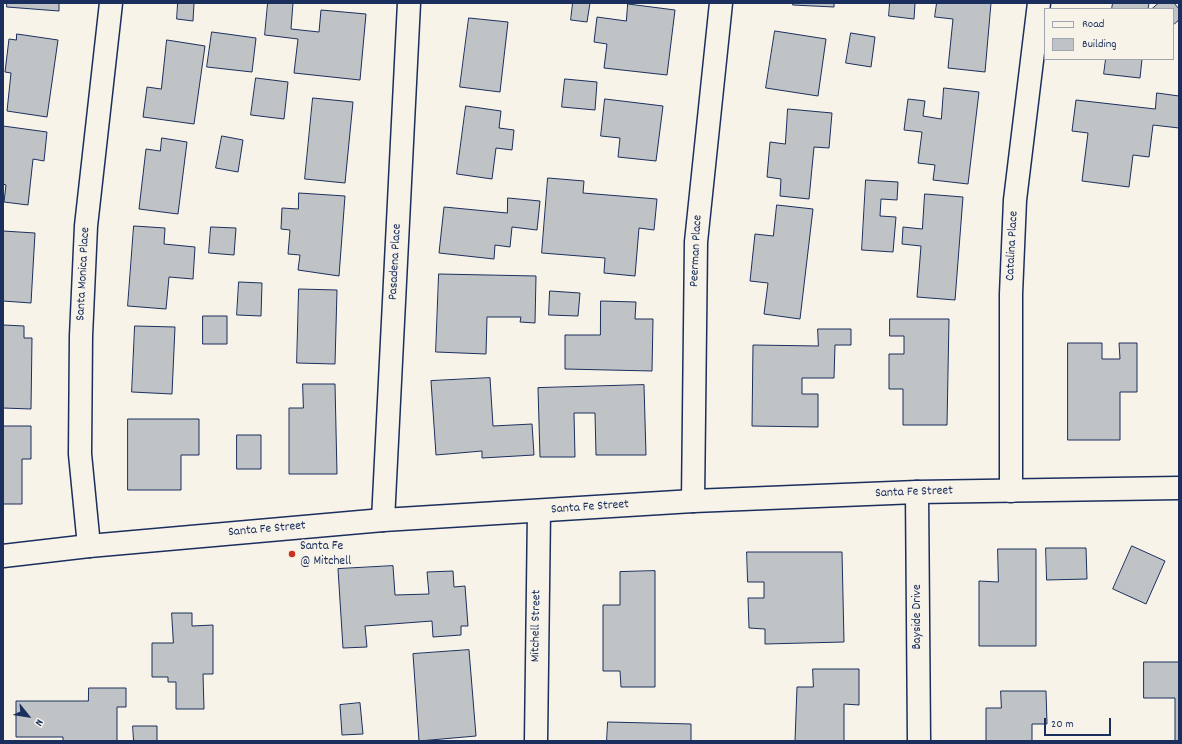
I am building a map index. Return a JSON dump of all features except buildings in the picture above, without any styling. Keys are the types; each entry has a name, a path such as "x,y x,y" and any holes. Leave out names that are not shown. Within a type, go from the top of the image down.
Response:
{"street":[{"name":"Santa Monica Place","path":"89,546 80,454 82,328 86,226 111,3"},
{"name":"Pasadena Place","path":"383,520 409,3"},
{"name":"Peerman Place","path":"693,501 696,242 721,3"},
{"name":"Catalina Place","path":"1011,491 1011,294 1015,200 1039,3"},
{"name":"Santa Fe Street","path":"3,556 89,546 383,520 693,501 917,492 1179,488"},
{"name":"Bayside Drive","path":"917,492 919,741"},
{"name":"Mitchell Street","path":"536,741 539,511"}],"place":[{"name":"Santa Fe @ Mitchell","path":"292,554"}]}
